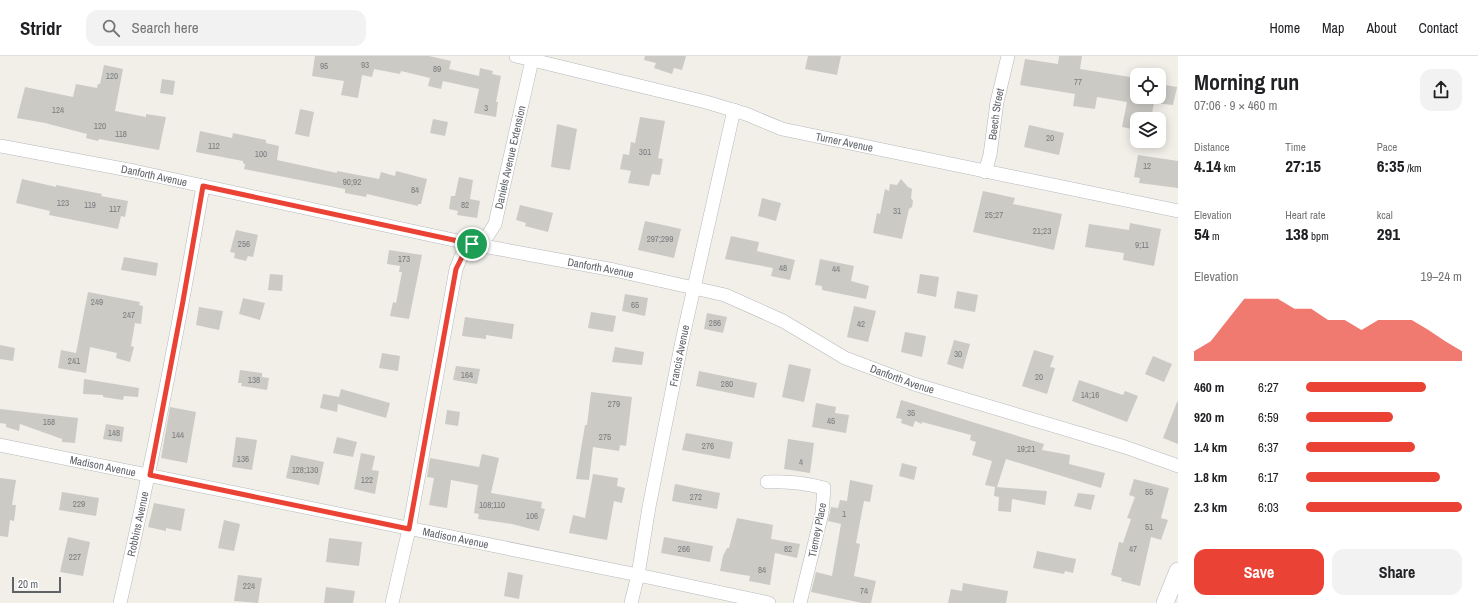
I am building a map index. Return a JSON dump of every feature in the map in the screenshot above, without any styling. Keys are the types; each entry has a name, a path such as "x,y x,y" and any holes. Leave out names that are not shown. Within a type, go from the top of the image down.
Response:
{"street":[{"name":"Turner Avenue","path":"516,56 734,110 782,129 1178,211"},
{"name":"Beech Street","path":"985,172 990,155 997,102 1008,56"},
{"name":"Daniels Avenue Extension","path":"472,244 488,236 495,224 532,60"},
{"name":"Francis Avenue","path":"631,603 638,574 649,507 682,341 734,110"},
{"name":"Danforth Avenue","path":"0,146 203,186 472,244 614,270 725,295 783,320 845,358 907,381 1118,445 1178,466"},
{"name":"Robbins Avenue","path":"120,603 150,475 203,186"},
{"path":"392,603 409,529 456,269 462,257 472,244"},
{"name":"Madison Avenue","path":"0,445 409,529 638,574 769,603"},
{"name":"Tierney Place","path":"767,482 781,481 810,484 824,488 822,513 800,603"},
{"path":"1165,603 1178,571"}],"building":[{"path":"315,56 429,56 451,61 449,69 479,76 480,68 493,71 492,74 501,76 496,102 498,102 496,117 474,113 479,89 443,81 441,89 428,86 430,78 401,71 400,74 374,69 372,77 362,75 358,98 341,95 344,81 312,76"},
{"path":"645,56 686,56 682,70 674,68 672,74 654,68 656,63 644,60"},
{"path":"808,56 841,56 837,75 805,69"},
{"path":"1059,56 1082,56 1080,69 1130,77 1130,104 1154,104 1152,112 1130,112 1130,129 1122,127 1127,102 1097,97 1095,109 1073,106 1075,94 1020,85 1025,59 1058,64"},
{"path":"104,65 123,69 115,111 146,117 146,114 166,117 159,150 99,139 98,141 86,138 87,134 45,123 17,118 25,87 73,97 76,84 97,88 98,84 100,84"},
{"path":"162,79 175,81 173,95 160,93"},
{"path":"1166,85 1177,87 1173,105 1164,104 1166,104"},
{"path":"300,109 314,112 309,137 295,134"},
{"path":"640,117 665,121 658,158 663,159 660,175 652,174 649,186 628,183 631,171 620,169 623,154 629,155 631,142 635,143"},
{"path":"433,119 448,122 445,136 430,133"},
{"path":"557,124 577,129 570,170 551,167"},
{"path":"1029,125 1064,133 1059,155 1024,147"},
{"path":"200,131 232,138 233,133 266,140 266,143 279,146 277,160 337,173 337,171 379,179 381,172 395,176 396,171 427,179 421,204 418,204 418,206 367,194 366,197 345,193 345,189 244,169 245,164 243,161 196,152"},
{"path":"1138,155 1178,161 1178,188 1139,183 1140,178 1134,177"},
{"path":"459,177 473,180 470,199 480,201 477,218 457,215 458,211 449,209 451,196 455,196"},
{"path":"22,179 56,187 56,185 102,194 101,196 128,201 125,217 121,216 118,229 49,215 50,211 16,203"},
{"path":"901,179 908,187 912,189 911,198 913,201 912,207 909,209 902,239 873,233 877,213 880,214 885,189 889,191 890,184 897,185"},
{"path":"983,191 1015,198 1013,204 1062,214 1054,250 973,232"},
{"path":"762,198 781,203 776,221 758,216"},
{"path":"520,205 553,213 548,232 525,226 526,223 516,220"},
{"path":"645,221 681,229 674,258 638,250"},
{"path":"1130,223 1161,229 1154,266 1123,260 1124,253 1085,247 1089,224 1129,230"},
{"path":"236,230 258,235 253,257 248,256 246,261 234,258 235,253 230,252"},
{"path":"731,236 759,242 757,251 795,260 790,280 771,276 773,268 725,259"},
{"path":"389,250 422,255 409,319 390,316 393,302 396,303 402,272 399,272 400,266 387,264"},
{"path":"124,257 158,263 156,276 121,270"},
{"path":"820,259 854,266 851,281 869,286 866,299 822,290 822,286 815,285"},
{"path":"270,274 283,275 282,291 268,290"},
{"path":"920,274 939,277 936,297 917,293"},
{"path":"957,291 978,295 975,312 954,308"},
{"path":"88,292 140,302 139,305 143,306 141,324 135,323 131,346 134,347 130,362 116,358 117,353 90,347 86,373 58,368 61,350 76,353"},
{"path":"625,294 648,298 645,316 622,311"},
{"path":"243,298 265,303 260,320 239,314"},
{"path":"854,306 876,311 868,342 847,337"},
{"path":"199,307 223,311 219,330 196,325"},
{"path":"591,312 616,316 613,332 588,328"},
{"path":"707,313 727,317 723,333 704,329"},
{"path":"465,317 514,324 512,339 486,335 486,339 462,336"},
{"path":"905,332 926,336 922,357 901,352"},
{"path":"954,340 970,344 963,369 947,364"},
{"path":"0,345 15,348 13,361 0,359"},
{"path":"615,347 644,352 642,365 612,362"},
{"path":"1034,350 1054,356 1050,367 1055,368 1047,394 1022,386"},
{"path":"382,353 400,356 398,371 379,368"},
{"path":"1153,356 1172,364 1164,382 1145,374"},
{"path":"789,364 811,369 804,402 782,397"},
{"path":"456,366 480,369 477,384 453,380"},
{"path":"240,370 262,373 262,377 269,378 267,390 241,386 242,383 238,383"},
{"path":"699,371 757,383 754,398 696,386"},
{"path":"84,379 139,388 138,397 124,396 123,400 103,397 103,395 83,394"},
{"path":"1079,380 1123,395 1125,391 1138,396 1127,422 1072,401"},
{"path":"341,389 390,403 386,418 338,404 337,412 320,408 323,394 339,397"},
{"path":"591,392 632,397 626,446 620,445 619,451 593,447 589,480 576,479 585,425 587,425"},
{"path":"901,400 1044,444 1042,450 1070,455 1069,464 1105,473 1101,488 1006,459 997,487 1047,491 1045,505 1012,499 1011,512 998,511 999,497 994,496 995,487 985,485 992,461 972,455 976,442 970,440 971,435 922,422 922,424 915,421 913,427 901,423 902,419 896,418"},
{"path":"1178,402 1178,444 1163,438"},
{"path":"816,403 836,407 835,413 849,415 846,433 812,427"},
{"path":"170,407 196,412 187,463 161,458"},
{"path":"0,409 78,418 75,443 62,442 62,439 20,424 19,431 6,427 6,424 0,423"},
{"path":"447,410 460,412 458,426 445,424"},
{"path":"106,424 124,427 122,442 103,439"},
{"path":"686,433 733,442 730,459 682,450"},
{"path":"236,437 257,440 252,470 232,467"},
{"path":"337,437 357,442 353,457 333,453"},
{"path":"788,439 814,443 810,473 784,469"},
{"path":"361,453 375,456 372,470 379,471 375,494 354,489"},
{"path":"482,454 499,458 491,493 542,502 541,508 545,509 539,531 512,524 478,519 479,514 474,513 478,485 451,480 447,508 429,505 434,478 427,477 430,458 479,467"},
{"path":"291,455 324,462 319,485 286,478"},
{"path":"902,463 917,467 914,480 899,476"},
{"path":"593,474 618,478 617,486 625,488 622,503 614,501 607,540 569,533 573,515 585,518"},
{"path":"0,478 16,480 12,505 16,505 14,521 10,520 8,537 0,536"},
{"path":"1134,479 1169,488 1161,518 1168,520 1161,540 1151,537 1140,586 1121,581 1122,578 1111,575 1119,542 1123,543 1131,519 1127,518 1135,497 1129,495"},
{"path":"850,480 873,485 870,502 864,501 856,543 860,544 854,576 876,581 871,603 862,603 811,592 816,572 832,576 841,524 828,521 831,507 838,508 840,500 847,501"},
{"path":"675,484 720,493 717,509 672,501"},
{"path":"62,492 99,498 96,516 59,510"},
{"path":"1078,493 1095,495 1091,510 1074,506"},
{"path":"154,503 185,509 181,531 166,528 166,531 148,527"},
{"path":"737,518 773,525 771,539 800,544 797,558 775,553 770,585 749,581 750,576 720,571 723,556 727,548 729,548"},
{"path":"224,520 240,524 234,551 218,548"},
{"path":"68,537 90,542 83,576 60,572"},
{"path":"664,537 713,546 710,562 661,553"},
{"path":"329,538 362,542 359,566 326,562"},
{"path":"1037,551 1076,559 1073,573 1065,571 1064,574 1033,568"},
{"path":"508,572 523,575 519,599 504,596"},
{"path":"238,575 262,578 258,603 234,601"},
{"path":"963,583 1008,591 1006,603 948,603 951,589 962,591"},
{"path":"326,587 355,591 353,603 324,603"}],"route":[{"path":"203,186 472,244 462,257 456,269 409,529 150,475 203,186"}]}
